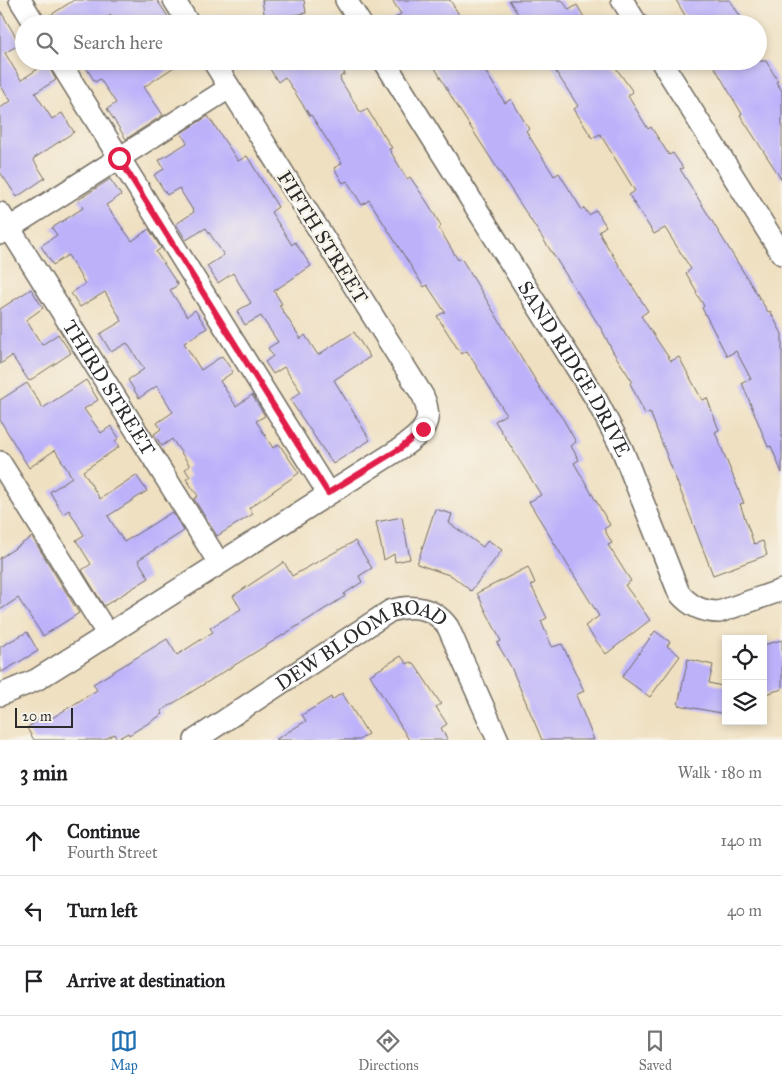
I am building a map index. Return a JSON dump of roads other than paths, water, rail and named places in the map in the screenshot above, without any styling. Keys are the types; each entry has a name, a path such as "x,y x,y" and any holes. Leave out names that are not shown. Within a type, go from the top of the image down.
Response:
{"street":[{"path":"20,0 29,15"},
{"path":"174,0 183,15"},
{"path":"346,0 355,15"},
{"path":"622,0 631,15"},
{"path":"0,695 36,680 328,493 65,70"},
{"name":"FIFTH STREET","path":"218,70 423,396 429,416 423,429 415,438 328,493"},
{"name":"SAND RIDGE DRIVE","path":"390,70 596,398 622,449 679,593 694,607 710,612 719,612 782,590"},
{"path":"667,70 782,254"},
{"path":"3,225 119,158 229,88"},
{"name":"THIRD STREET","path":"3,225 219,563"},
{"path":"0,462 108,635"},
{"name":"DEW BLOOM ROAD","path":"195,740 390,611 410,607 432,612 448,626 498,740"}]}
